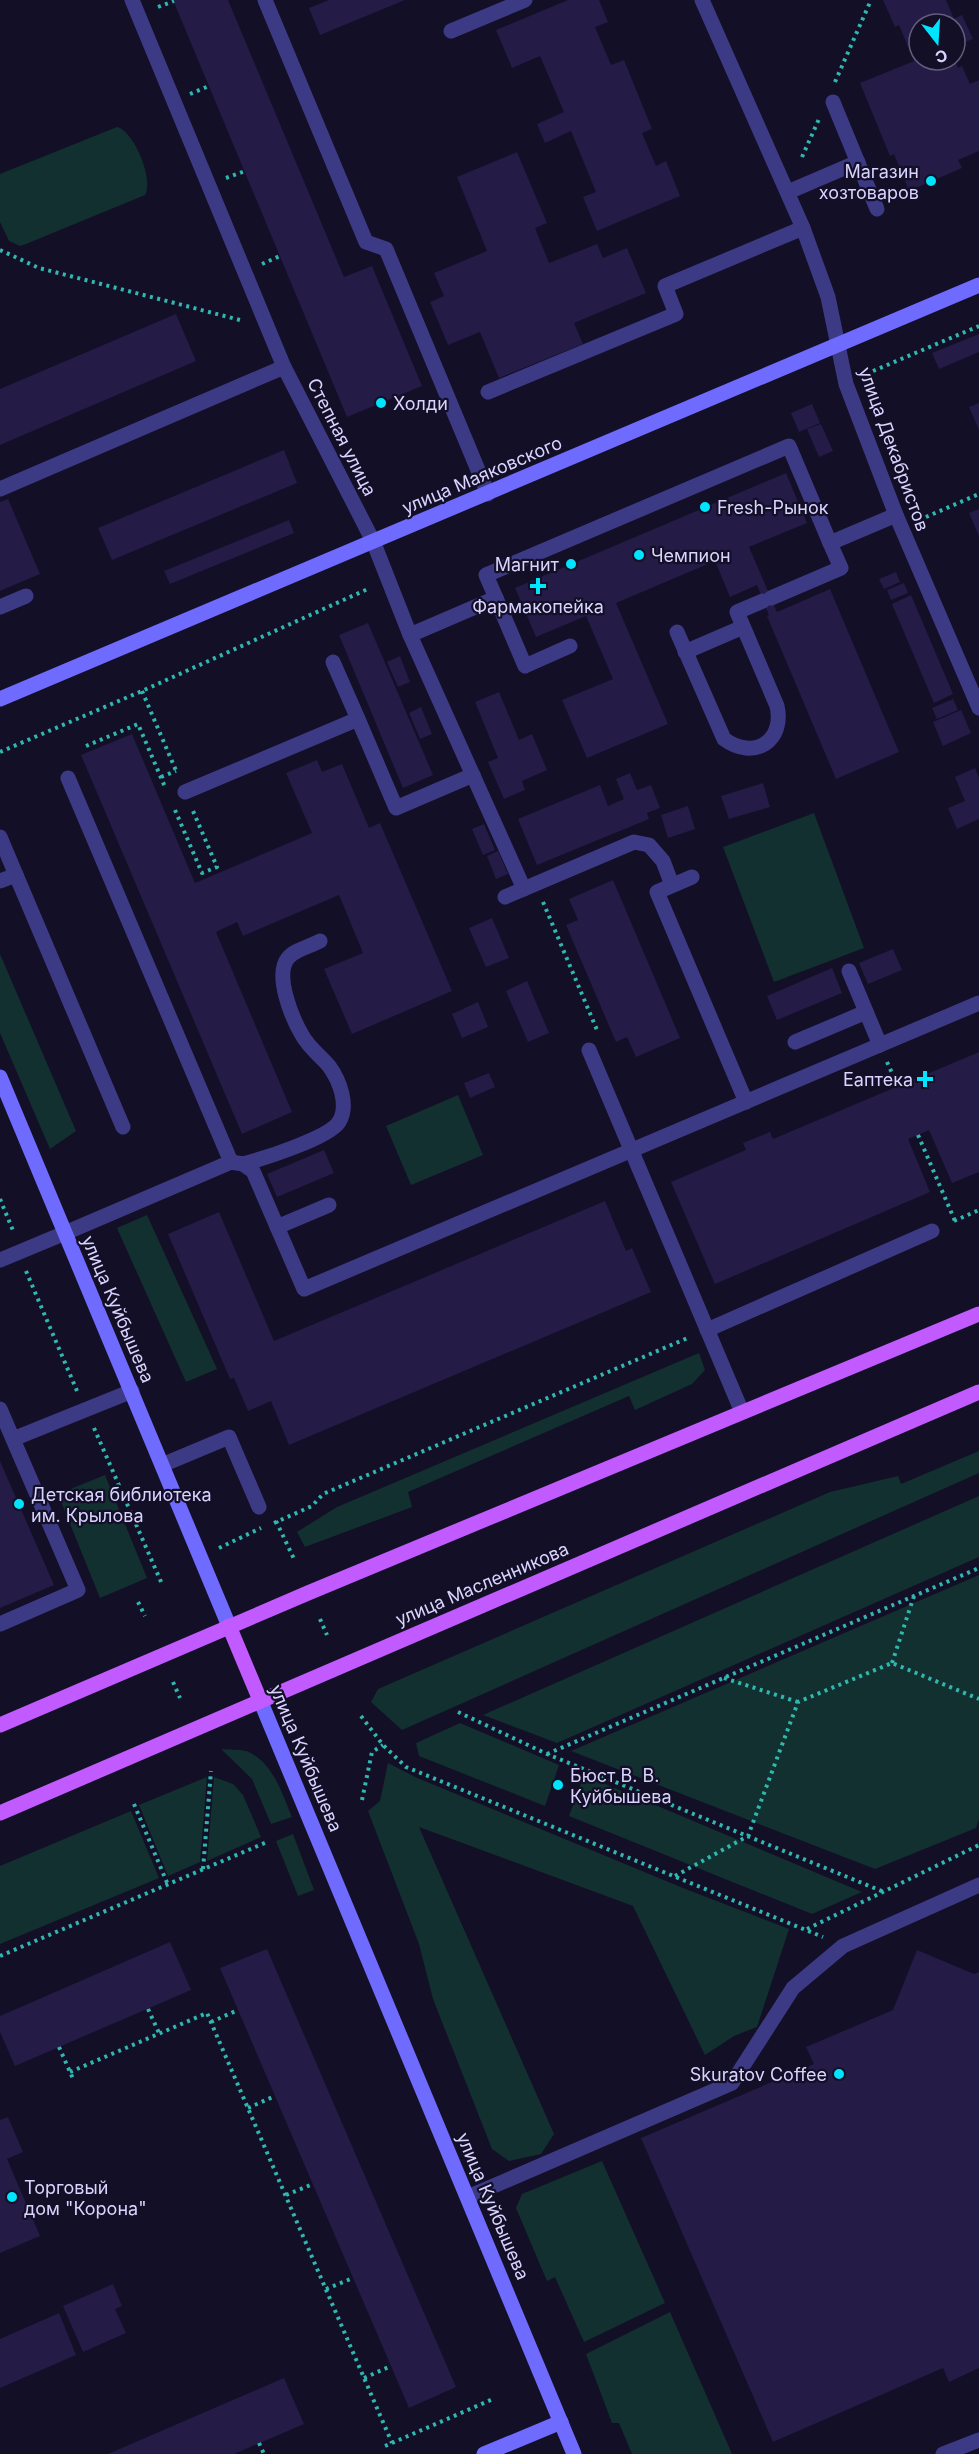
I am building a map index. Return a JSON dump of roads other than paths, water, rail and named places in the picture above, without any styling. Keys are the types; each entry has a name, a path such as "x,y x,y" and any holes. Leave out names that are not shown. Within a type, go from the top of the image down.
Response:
{"main road":[{"name":"улица Маяковского","path":"0,699 979,285"},
{"name":"улица Куйбышева","path":"0,1077 574,2454"},
{"path":"0,1725 229,1626 979,1314"},
{"name":"улица Масленникова","path":"0,1813 979,1392"},
{"path":"484,2454 561,2422"}],"street":[{"name":"Степная улица","path":"132,0 284,367 373,541 410,634 473,776 529,887"},
{"path":"265,0 366,242 386,249 488,494"},
{"path":"452,31 525,0"},
{"name":"улица Декабристов","path":"702,0 803,228 828,297 846,384 899,521 979,708"},
{"path":"833,95 877,208"},
{"path":"788,192 858,162"},
{"path":"488,392 676,314 665,286 803,228"},
{"path":"0,489 284,367"},
{"path":"570,646 525,666 486,574 789,446 841,568 737,612 779,716 778,727 773,737 765,744 755,749 744,749 724,740 676,632"},
{"path":"830,543 899,521"},
{"path":"0,607 26,596"},
{"path":"410,634 496,598"},
{"path":"685,652 743,627"},
{"path":"333,662 396,808 473,776"},
{"path":"185,792 358,719"},
{"path":"68,778 237,1163 253,1172 304,1289 979,1003"},
{"path":"0,837 123,1127"},
{"path":"505,897 634,842 649,845 663,861 672,885"},
{"path":"0,881 16,875"},
{"path":"692,877 657,892 746,1102"},
{"path":"0,1260 237,1163 268,1158 317,1137 338,1124 344,1110 341,1092 330,1067 302,1036 285,991 281,971 288,957 320,941"},
{"path":"849,971 880,1045"},
{"path":"795,1042 866,1012"},
{"path":"589,1050 742,1412"},
{"path":"277,1227 328,1205"},
{"path":"707,1330 932,1231"},
{"path":"14,1439 132,1391"},
{"path":"0,1409 78,1590 0,1624"},
{"path":"162,1465 229,1437 259,1507"},
{"path":"468,2197 732,2083 794,1988 843,1946 979,1885"},
{"path":"943,2454 979,2440"}],"place":[{"name":"Магазин хозтоваров","path":"931,181"},
{"name":"Холди","path":"381,403"},
{"name":"Fresh-Рынок","path":"705,507"},
{"name":"Чемпион","path":"639,555"},
{"name":"Магнит","path":"571,564"},
{"name":"Фармакопейка","path":"538,586"},
{"name":"Еаптека","path":"925,1079"},
{"name":"Детская библиотека им. Крылова","path":"19,1504"},
{"name":"Бюст В. В. Куйбышева","path":"558,1785"},
{"name":"Skuratov Coffee","path":"839,2074"},
{"name":"Торговый дом \"Корона\"","path":"12,2197"}]}
